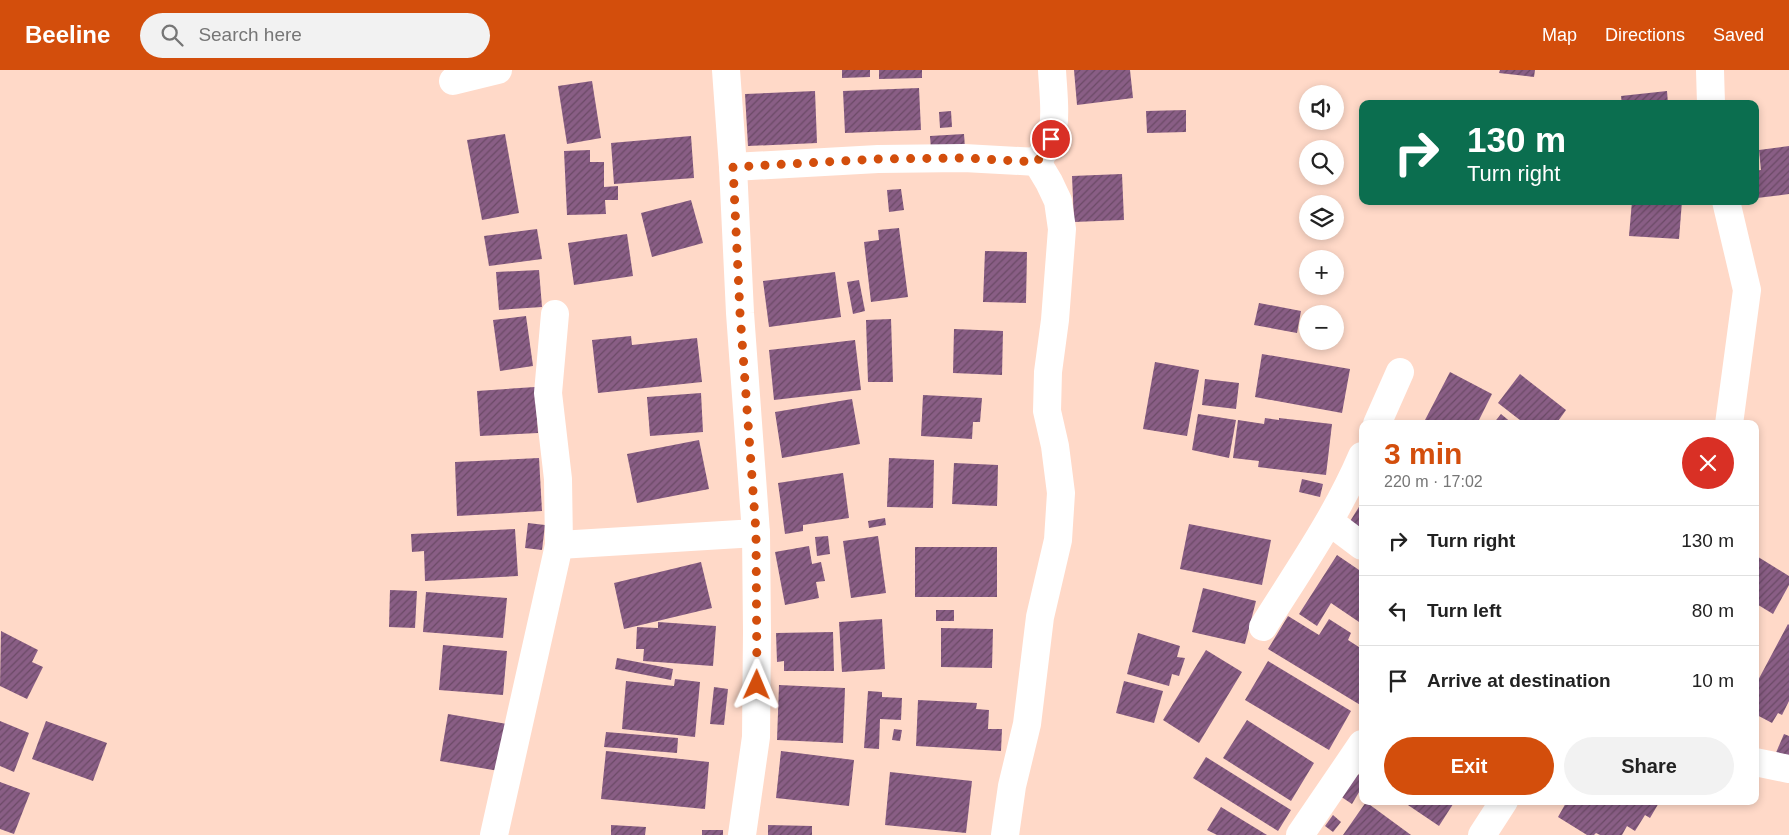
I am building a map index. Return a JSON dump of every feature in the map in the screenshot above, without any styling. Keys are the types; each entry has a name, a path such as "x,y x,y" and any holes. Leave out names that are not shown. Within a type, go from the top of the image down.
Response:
{"street":[{"path":"453,81 498,70"},
{"path":"726,70 740,313 756,532 756,737 742,835"},
{"path":"1037,162 1051,139 1054,93 1052,70"},
{"path":"1710,70 1711,100"},
{"path":"733,167 878,159 964,158 1037,162"},
{"path":"1005,835 1012,786 1027,724 1040,617 1058,540 1061,493 1056,446 1047,412 1048,372 1056,320 1062,228 1058,201 1037,162"},
{"path":"1727,205 1747,290 1731,420"},
{"path":"494,835 559,545 558,480 548,394 555,314"},
{"path":"1379,420 1400,372"},
{"path":"1263,627 1330,522 1350,485 1359,463"},
{"path":"1330,522 1359,544"},
{"path":"559,545 756,532"},
{"path":"1300,835 1359,748"},
{"path":"1759,763 1789,769"},
{"path":"1482,835 1501,805"}],"building":[{"path":"842,70 870,70 870,77 842,78"},
{"path":"879,70 922,70 922,78 879,79"},
{"path":"1074,70 1130,70 1133,98 1077,105"},
{"path":"1500,70 1535,70 1534,77 1499,73"},
{"path":"592,81 601,138 567,144 558,86"},
{"path":"919,88 921,130 845,133 843,91"},
{"path":"815,91 817,143 748,146 745,94"},
{"path":"1667,91 1668,100 1622,100 1621,96"},
{"path":"1186,110 1186,132 1147,133 1146,111"},
{"path":"951,111 952,127 940,128 939,112"},
{"path":"505,134 519,213 482,220 467,140"},
{"path":"964,134 965,148 931,150 930,136"},
{"path":"691,136 694,178 614,184 611,143"},
{"path":"1789,146 1789,194 1759,198 1759,170 1761,170 1759,150"},
{"path":"590,150 590,162 604,162 604,187 618,186 618,200 605,200 606,214 567,215 564,151"},
{"path":"1122,174 1124,220 1074,222 1072,176"},
{"path":"901,189 904,210 889,212 887,190"},
{"path":"691,200 703,243 652,257 641,213"},
{"path":"1632,205 1682,205 1679,239 1629,236"},
{"path":"899,228 908,297 871,302 864,242 879,240 878,230"},
{"path":"537,229 542,259 489,266 484,236"},
{"path":"627,234 633,276 574,285 568,243"},
{"path":"985,251 1027,252 1026,303 983,302"},
{"path":"539,270 542,307 499,310 496,272"},
{"path":"835,272 841,317 769,327 763,281"},
{"path":"859,280 865,311 853,314 847,282"},
{"path":"1259,303 1299,311 1297,333 1254,325"},
{"path":"526,316 533,366 500,371 493,320"},
{"path":"891,319 893,382 868,382 866,320"},
{"path":"954,329 1003,331 1002,375 953,373"},
{"path":"631,336 632,345 697,338 702,382 598,393 592,340"},
{"path":"855,340 861,390 774,400 769,350"},
{"path":"1262,354 1350,369 1342,413 1255,397"},
{"path":"1155,362 1199,370 1187,436 1143,429"},
{"path":"1450,372 1492,394 1479,420 1425,420"},
{"path":"1520,374 1566,410 1559,420 1520,420 1498,403"},
{"path":"1205,379 1239,383 1236,409 1202,405"},
{"path":"535,387 538,433 480,436 477,391"},
{"path":"701,393 703,432 650,436 647,397"},
{"path":"923,395 982,398 980,422 973,422 972,439 921,436"},
{"path":"852,399 860,444 782,458 775,412"},
{"path":"1198,414 1236,420 1229,458 1192,450"},
{"path":"1501,414 1508,420 1496,420"},
{"path":"1265,418 1332,424 1326,475 1258,467 1259,461 1233,458 1238,420 1264,424"},
{"path":"699,440 709,489 637,503 627,454"},
{"path":"539,458 542,511 457,516 455,462"},
{"path":"889,458 934,460 933,508 887,507"},
{"path":"954,463 998,465 997,506 952,504"},
{"path":"843,473 849,518 803,525 803,531 785,534 778,483"},
{"path":"1302,479 1323,484 1320,497 1299,492"},
{"path":"1359,507 1359,530 1349,523"},
{"path":"885,518 886,525 869,528 868,521"},
{"path":"528,523 545,525 542,550 525,548"},
{"path":"1189,524 1271,540 1262,585 1180,569"},
{"path":"515,529 518,576 425,581 424,551 412,552 411,534"},
{"path":"828,536 830,554 817,556 815,537"},
{"path":"878,536 886,593 851,598 843,541"},
{"path":"809,546 812,564 821,562 825,581 816,582 819,598 785,605 775,552"},
{"path":"915,547 997,547 997,597 915,597"},
{"path":"1337,555 1359,570 1359,622 1331,603 1317,626 1299,614"},
{"path":"1759,557 1789,576 1789,585 1773,614 1759,605"},
{"path":"701,562 712,608 624,629 614,583"},
{"path":"1203,588 1256,601 1245,644 1192,632"},
{"path":"390,590 417,591 415,628 389,627"},
{"path":"426,592 507,598 503,638 423,632"},
{"path":"936,610 954,610 954,621 936,621"},
{"path":"1288,616 1319,635 1329,619 1351,633 1348,640 1359,647 1359,704 1268,649"},
{"path":"882,619 885,669 842,672 839,622"},
{"path":"658,622 716,626 713,666 643,661 644,649 636,649 637,627 658,628"},
{"path":"1788,624 1789,701 1782,715 1778,713 1772,723 1759,716 1759,678"},
{"path":"941,628 993,629 992,668 941,667"},
{"path":"1,631 38,650 32,662 43,667 27,699 0,686"},
{"path":"833,632 834,671 784,671 784,661 777,662 776,633"},
{"path":"1138,633 1180,646 1177,657 1185,658 1179,676 1172,674 1169,686 1127,674"},
{"path":"443,645 507,651 503,695 439,690"},
{"path":"1206,650 1242,672 1199,743 1163,720"},
{"path":"617,658 673,669 671,680 615,669"},
{"path":"1268,661 1351,711 1329,750 1245,700"},
{"path":"675,679 700,682 695,737 622,729 626,681 674,686"},
{"path":"1124,681 1163,691 1154,723 1116,713"},
{"path":"779,685 845,688 843,743 777,740"},
{"path":"714,687 728,689 724,725 710,724"},
{"path":"868,691 882,692 882,697 902,698 901,720 880,719 879,749 864,748"},
{"path":"918,700 977,703 976,709 989,710 988,729 1002,729 1001,751 916,746"},
{"path":"448,714 507,724 499,771 440,761"},
{"path":"1247,720 1314,763 1291,801 1223,758"},
{"path":"0,721 29,733 14,772 0,766"},
{"path":"46,721 107,743 93,781 32,759"},
{"path":"894,729 902,730 900,741 892,740"},
{"path":"606,732 678,738 677,753 604,747"},
{"path":"1784,734 1789,736 1789,760 1775,755"},
{"path":"606,751 709,762 705,809 601,799"},
{"path":"781,751 854,760 849,806 776,798"},
{"path":"1206,757 1291,810 1278,831 1193,778"},
{"path":"890,772 972,781 966,833 885,825"},
{"path":"1355,772 1359,775 1359,792 1352,804 1340,796"},
{"path":"0,782 30,793 14,834 0,829"},
{"path":"1364,805 1370,805 1411,835 1343,835"},
{"path":"1408,805 1452,805 1439,826"},
{"path":"1565,805 1658,805 1650,818 1645,815 1635,831 1627,826 1622,835 1600,835 1596,833 1594,835 1587,835 1558,817"},
{"path":"1221,807 1267,835 1217,835 1207,830"},
{"path":"1333,815 1341,822 1333,832 1325,826"},
{"path":"611,825 646,827 645,835 611,835"},
{"path":"768,825 812,826 812,835 768,835"},
{"path":"702,830 723,830 723,835 702,835"}],"route":[{"path":"757,685 756,532 740,313 733,167 878,159 964,158 1037,162 1051,139"}]}
